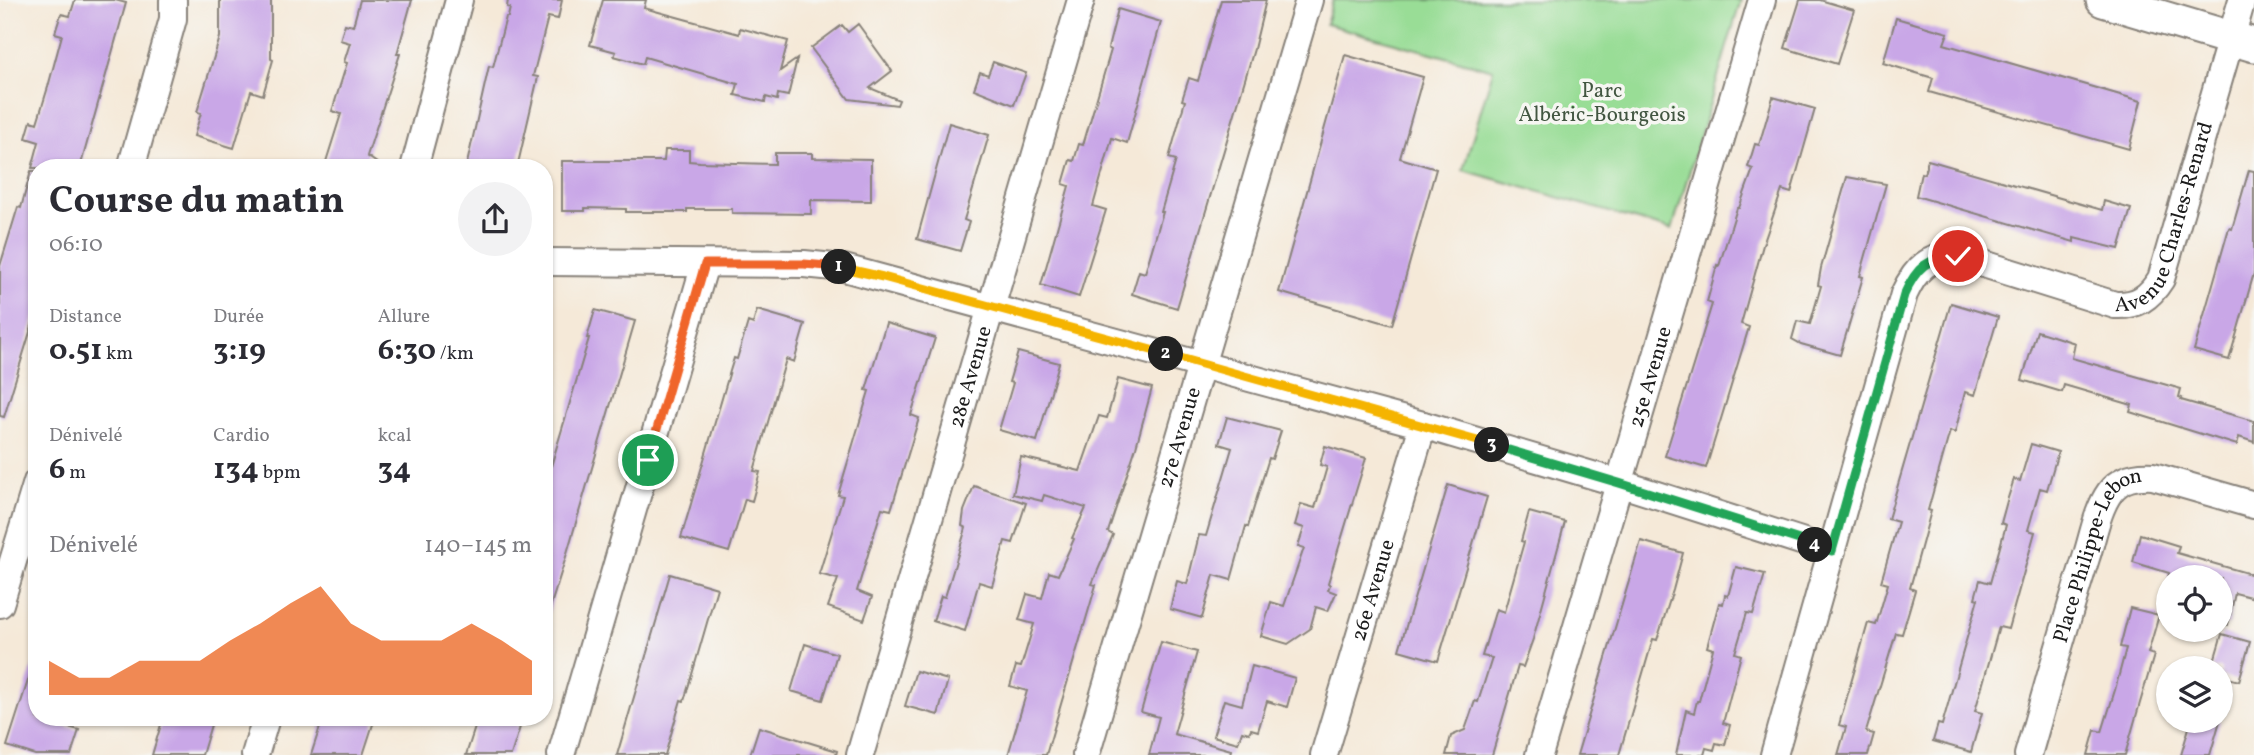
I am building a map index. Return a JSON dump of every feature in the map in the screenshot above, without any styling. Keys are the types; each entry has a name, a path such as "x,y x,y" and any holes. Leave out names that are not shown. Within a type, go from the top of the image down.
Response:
{"street":[{"path":"134,159 173,19 173,0"},
{"path":"416,159 459,0"},
{"name":"28e Avenue","path":"860,755 1081,0"},
{"name":"27e Avenue","path":"1086,755 1309,0"},
{"name":"25e Avenue","path":"1539,755 1762,0"},
{"path":"2103,0 2242,42"},
{"name":"Avenue Charles-Renard","path":"1774,755 1904,295 1912,277 1925,264 1941,256 1958,256 2115,305 2130,306 2153,291 2161,279 2242,42 2242,0"},
{"path":"553,262 834,266 883,277 1423,425 1619,483 1832,551"},
{"path":"561,755 705,264"},
{"name":"26e Avenue","path":"1324,755 1423,425"},
{"name":"Place Philippe-Lebon","path":"2028,755 2072,600 2103,506 2111,491 2124,480 2138,475 2154,476 2254,505"},
{"path":"0,604 28,511"},
{"path":"255,755 264,726"}],"green space":[{"name":"Parc Albéric-Bourgeois","path":"1333,0 1741,0 1672,230 1463,170 1493,70 1326,24"}],"building":[{"path":"75,0 115,0 126,3 83,159 34,159 39,142 26,138 31,121 37,123 48,87 62,35 55,33 61,14 70,16"},
{"path":"220,0 271,0 273,60 263,95 251,91 234,148 194,136 201,113 197,112 220,37"},
{"path":"360,0 412,0 397,54 400,54 367,156 371,159 327,159 341,114 332,111 347,63 344,62 350,43 340,40 345,24 353,26"},
{"path":"508,0 562,0 558,19 548,17 533,76 538,77 519,159 468,159 489,66 493,67 508,17 510,8 507,7"},
{"path":"603,0 646,0 644,8 739,34 740,28 788,41 780,71 797,59 788,96 778,94 777,100 766,97 765,102 735,95 738,84 645,57 643,64 614,56 616,52 590,45"},
{"path":"1221,0 1266,0 1177,308 1132,294 1139,271 1145,273 1163,212 1176,160 1169,158 1185,101 1182,100 1189,78 1198,81"},
{"path":"1800,0 1820,0 1854,10 1837,64 1785,48"},
{"path":"1118,9 1161,22 1127,143 1112,138 1093,206 1106,210 1079,297 1041,285 1069,186 1063,184 1070,160 1074,161 1079,144 1083,145 1111,50 1108,48"},
{"path":"1896,18 1948,33 1944,44 2141,101 2129,149 1929,92 1933,78 1883,63"},
{"path":"858,24 892,71 870,88 899,100 897,105 849,99 811,48 842,25 848,32"},
{"path":"1345,55 1423,77 1400,158 1436,169 1392,325 1279,292"},
{"path":"993,62 1026,73 1014,105 974,89 980,72 988,75"},
{"path":"1773,97 1815,109 1791,193 1782,190 1763,245 1741,324 1749,327 1706,468 1665,456 1712,304 1707,302 1717,265 1719,266 1737,208 1753,169 1748,167 1755,144 1759,145"},
{"path":"949,123 989,135 964,220 969,222 960,251 917,239"},
{"path":"665,150 689,150 689,161 700,162 775,164 775,153 812,153 812,158 871,159 871,201 811,200 811,214 732,213 732,209 626,212 626,209 585,208 585,211 562,211 562,161 664,161"},
{"path":"1928,160 2102,210 2104,201 2131,209 2119,249 2074,238 2074,242 1916,196 1921,173 1924,174"},
{"path":"2249,170 2254,171 2254,273 2229,360 2194,350 2229,228 2232,229"},
{"path":"1847,177 1886,184 1840,355 1792,339 1797,321 1810,324 1821,286 1818,285 1821,268"},
{"path":"28,182 28,338 4,417 0,416 0,266 18,207 21,208"},
{"path":"1951,303 1998,317 1975,395 1965,392 1955,433 1950,431 1910,588 1915,590 1902,634 1896,633 1866,732 1874,734 1868,755 1838,755 1846,727 1839,725 1868,623 1876,625 1888,584 1881,582 1898,522 1888,519"},
{"path":"595,310 635,321 553,598 553,460"},
{"path":"757,310 805,324 794,362 786,359 754,471 760,472 752,501 745,499 729,552 681,538 734,358 737,359 748,322 753,324"},
{"path":"886,323 935,338 911,415 919,418 891,510 882,508 857,591 872,597 864,620 828,607 838,579 819,574 843,496 838,495"},
{"path":"2037,331 2075,343 2072,358 2181,389 2181,400 2254,421 2254,442 2239,437 2237,445 2130,412 2132,405 2064,385 2062,392 2022,380"},
{"path":"1018,352 1059,363 1037,441 999,430 1013,383 1009,382"},
{"path":"1118,379 1152,388 1108,532 1113,535 1092,584 1096,585 1046,755 1008,755 1027,691 1010,686 1016,666 1021,667 1034,624 1019,620 1027,594 1042,598 1049,572 1058,575 1086,508 1044,495 1042,501 1013,494 1021,457 1080,471 1099,416 1107,418"},
{"path":"1227,417 1281,431 1272,459 1269,458 1248,527 1246,526 1231,580 1214,575 1202,618 1170,609 1177,581 1187,584 1199,535 1206,536 1232,448 1219,444"},
{"path":"2031,444 2058,452 2047,490 2040,488 2028,530 2035,532 2008,629 1999,627 1975,711 1982,713 1971,752 1933,741 1938,724 1942,725 1978,599 1975,598 1980,580 1990,583 2006,525 2001,523 2007,501 2014,479 2020,481"},
{"path":"1325,446 1366,458 1328,583 1328,590 1336,593 1328,611 1316,607 1310,629 1288,644 1261,636 1271,602 1284,606 1304,548 1298,546 1304,528 1295,525 1301,504 1315,508 1327,467 1320,465"},
{"path":"1448,485 1487,497 1438,661 1399,650"},
{"path":"974,486 1026,503 1013,543 1005,541 992,586 979,582 965,631 933,621 941,596 945,597 966,528 962,526 964,511"},
{"path":"1529,512 1565,522 1533,639 1523,667 1518,666 1492,755 1446,755 1451,736 1465,730 1475,701 1478,702 1492,658 1482,656 1496,609 1504,612 1524,542 1521,541"},
{"path":"2140,534 2179,546 2177,553 2219,565 2156,565 2156,569 2133,562"},
{"path":"1641,541 1683,553 1673,590 1657,640 1653,639 1619,755 1577,755"},
{"path":"1736,567 1765,574 1753,614 1747,613 1735,653 1741,655 1723,723 1730,725 1725,745 1716,743 1714,750 1706,748 1704,755 1676,755 1686,710 1694,713 1699,701 1713,649 1707,647 1719,603 1723,604 1725,595 1728,596"},
{"path":"2233,569 2254,575 2254,598 2235,593 2233,602"},
{"path":"670,574 717,588 693,671 684,701 681,700 665,755 617,755"},
{"path":"2130,608 2156,614 2156,625 2148,653 2154,655 2125,755 2088,755 2095,730 2102,732 2115,690 2126,648 2120,647"},
{"path":"2233,637 2250,642 2239,681 2233,679 2233,656 2216,656 2220,642 2233,642"},
{"path":"1161,642 1197,652 1174,734 1231,750 1230,755 1149,755 1159,717 1141,712"},
{"path":"805,644 837,654 823,700 791,691"},
{"path":"1252,666 1295,678 1287,707 1267,701 1258,731 1242,731 1238,743 1213,736 1224,700 1242,705"},
{"path":"916,671 948,680 938,715 905,706"},
{"path":"28,681 28,726 65,726 79,730 71,755 35,755 7,746"},
{"path":"161,726 211,726 202,755 152,755"},
{"path":"320,726 372,726 363,755 311,755"},
{"path":"475,726 520,727 511,755 466,755"},
{"path":"759,727 837,751 836,755 750,755"},
{"path":"2187,733 2216,733 2210,755 2181,755"}],"route":[{"path":"648,460 705,264 823,265 883,277 1423,425 1619,483 1832,551 1904,295 1912,277 1925,264 1941,256 1958,256"}]}
